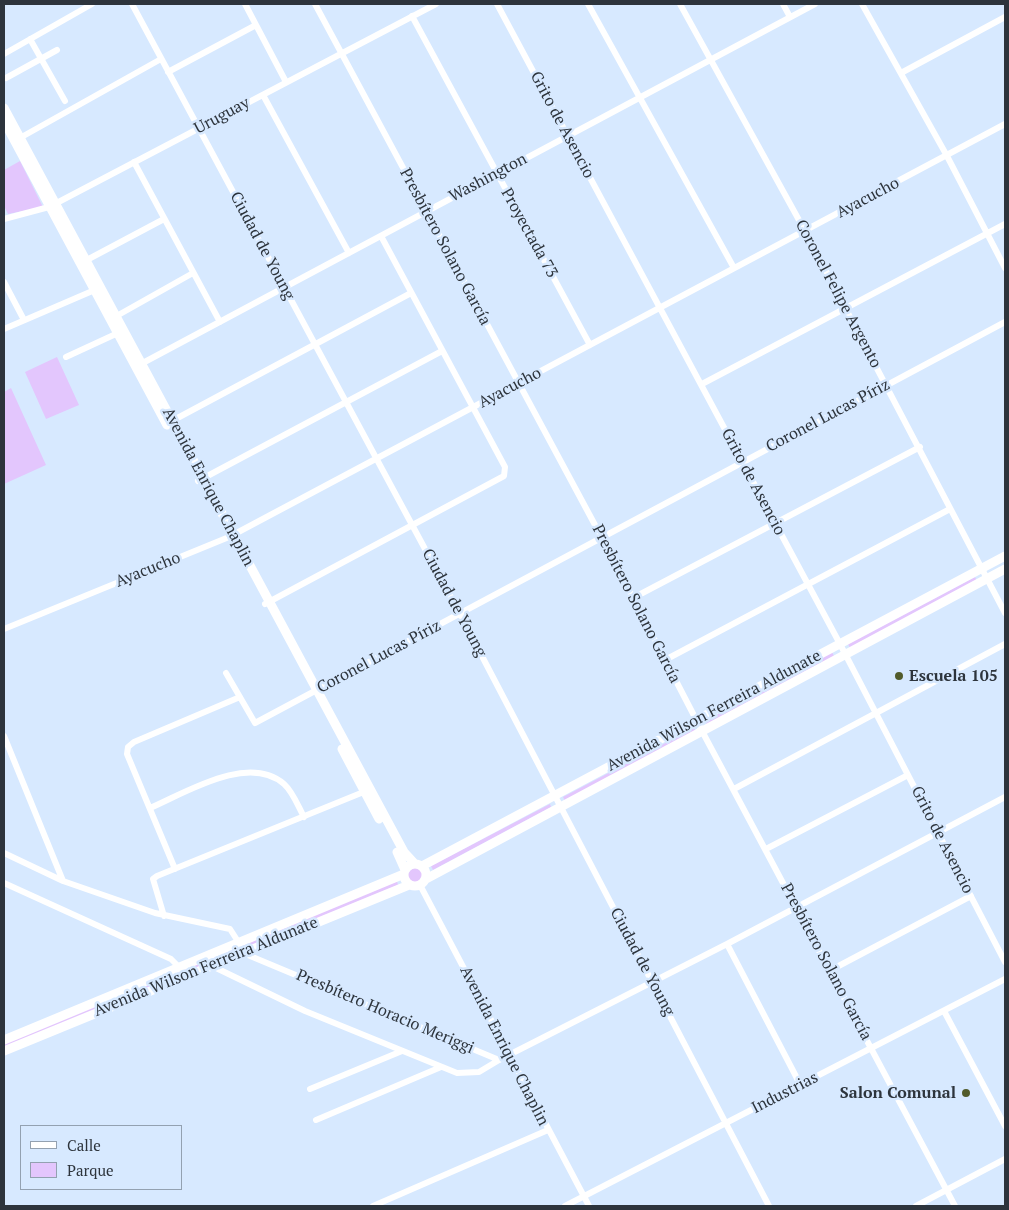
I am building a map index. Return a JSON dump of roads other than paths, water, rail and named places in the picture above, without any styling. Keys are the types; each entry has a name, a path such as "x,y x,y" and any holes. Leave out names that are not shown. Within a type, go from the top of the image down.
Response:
{"street":[{"path":"4,54 92,4"},
{"name":"Ciudad de Young","path":"132,4 460,614 769,1206"},
{"path":"245,4 286,82"},
{"name":"Presbítero Solano García","path":"315,4 602,538 702,731 797,906 955,1206"},
{"name":"Uruguay","path":"4,219 52,205 436,4"},
{"name":"Grito de Asencio","path":"497,4 840,644 1005,962"},
{"path":"588,4 734,268"},
{"name":"Coronel Felipe Argento","path":"680,4 805,230 920,447 1005,614"},
{"path":"783,4 790,17"},
{"name":"Washington","path":"138,365 815,4"},
{"path":"862,4 947,156 1005,268"},
{"name":"Proyectada 73","path":"412,16 590,345"},
{"path":"901,72 1005,16"},
{"path":"168,72 256,25"},
{"path":"30,39 65,101"},
{"path":"6,78 57,50"},
{"path":"17,139 161,59"},
{"path":"263,95 349,253"},
{"name":"Avenida Enrique Chaplin","path":"4,108 17,139 52,205 367,790 404,852 418,865"},
{"name":"Avenida Enrique Chaplin","path":"4,121 17,139"},
{"name":"Ayacucho","path":"4,629 231,536 1005,124"},
{"path":"134,162 220,322"},
{"path":"83,262 164,218"},
{"path":"702,384 1005,224"},
{"path":"267,603 504,476 505,467 381,236"},
{"path":"113,318 193,273"},
{"path":"4,282 24,320"},
{"path":"4,329 97,289"},
{"path":"169,423 411,293"},
{"name":"Avenida Enrique Chaplin","path":"113,318 118,333 138,365"},
{"name":"Coronel Lucas Píriz","path":"226,673 255,723 1005,322"},
{"path":"66,357 118,333"},
{"path":"200,480 442,350"},
{"path":"633,598 920,447"},
{"path":"665,660 950,509"},
{"name":"Avenida Wilson Ferreira Aldunate","path":"4,1040 180,968 405,872 554,797 1005,556"},
{"name":"Avenida Wilson Ferreira Aldunate","path":"423,882 559,806 1005,569"},
{"path":"734,789 1005,644"},
{"path":"175,869 127,754 128,747 134,742 240,697"},
{"path":"4,736 63,882"},
{"path":"150,808 227,774 243,772 258,773 282,782 304,817"},
{"path":"766,849 908,775"},
{"path":"164,916 153,879 367,790"},
{"name":"Avenida Enrique Chaplin","path":"367,790 405,872 409,885"},
{"path":"212,966 306,1011 441,1067 466,1074 478,1072 727,944 1005,796"},
{"path":"4,853 63,882 164,916 230,929 239,943"},
{"path":"409,885 423,882 426,872 418,865"},
{"name":"Avenida Enrique Chaplin","path":"423,882 588,1206"},
{"path":"4,883 171,959 180,968"},
{"name":"Avenida Wilson Ferreira Aldunate","path":"4,1051 409,885"},
{"path":"831,970 971,896"},
{"path":"727,944 801,1086"},
{"name":"Presbítero Horacio Meriggi","path":"242,952 499,1060"},
{"name":"Industrias","path":"565,1206 801,1086 1005,979"},
{"path":"944,1011 1005,1126"},
{"path":"310,1089 402,1051"},
{"path":"316,1120 441,1067"},
{"path":"373,1206 548,1130"},
{"path":"916,1206 1005,1159"}],"place":[{"name":"Escuela 105","path":"899,676"},
{"name":"Salon Comunal","path":"966,1093"}]}
